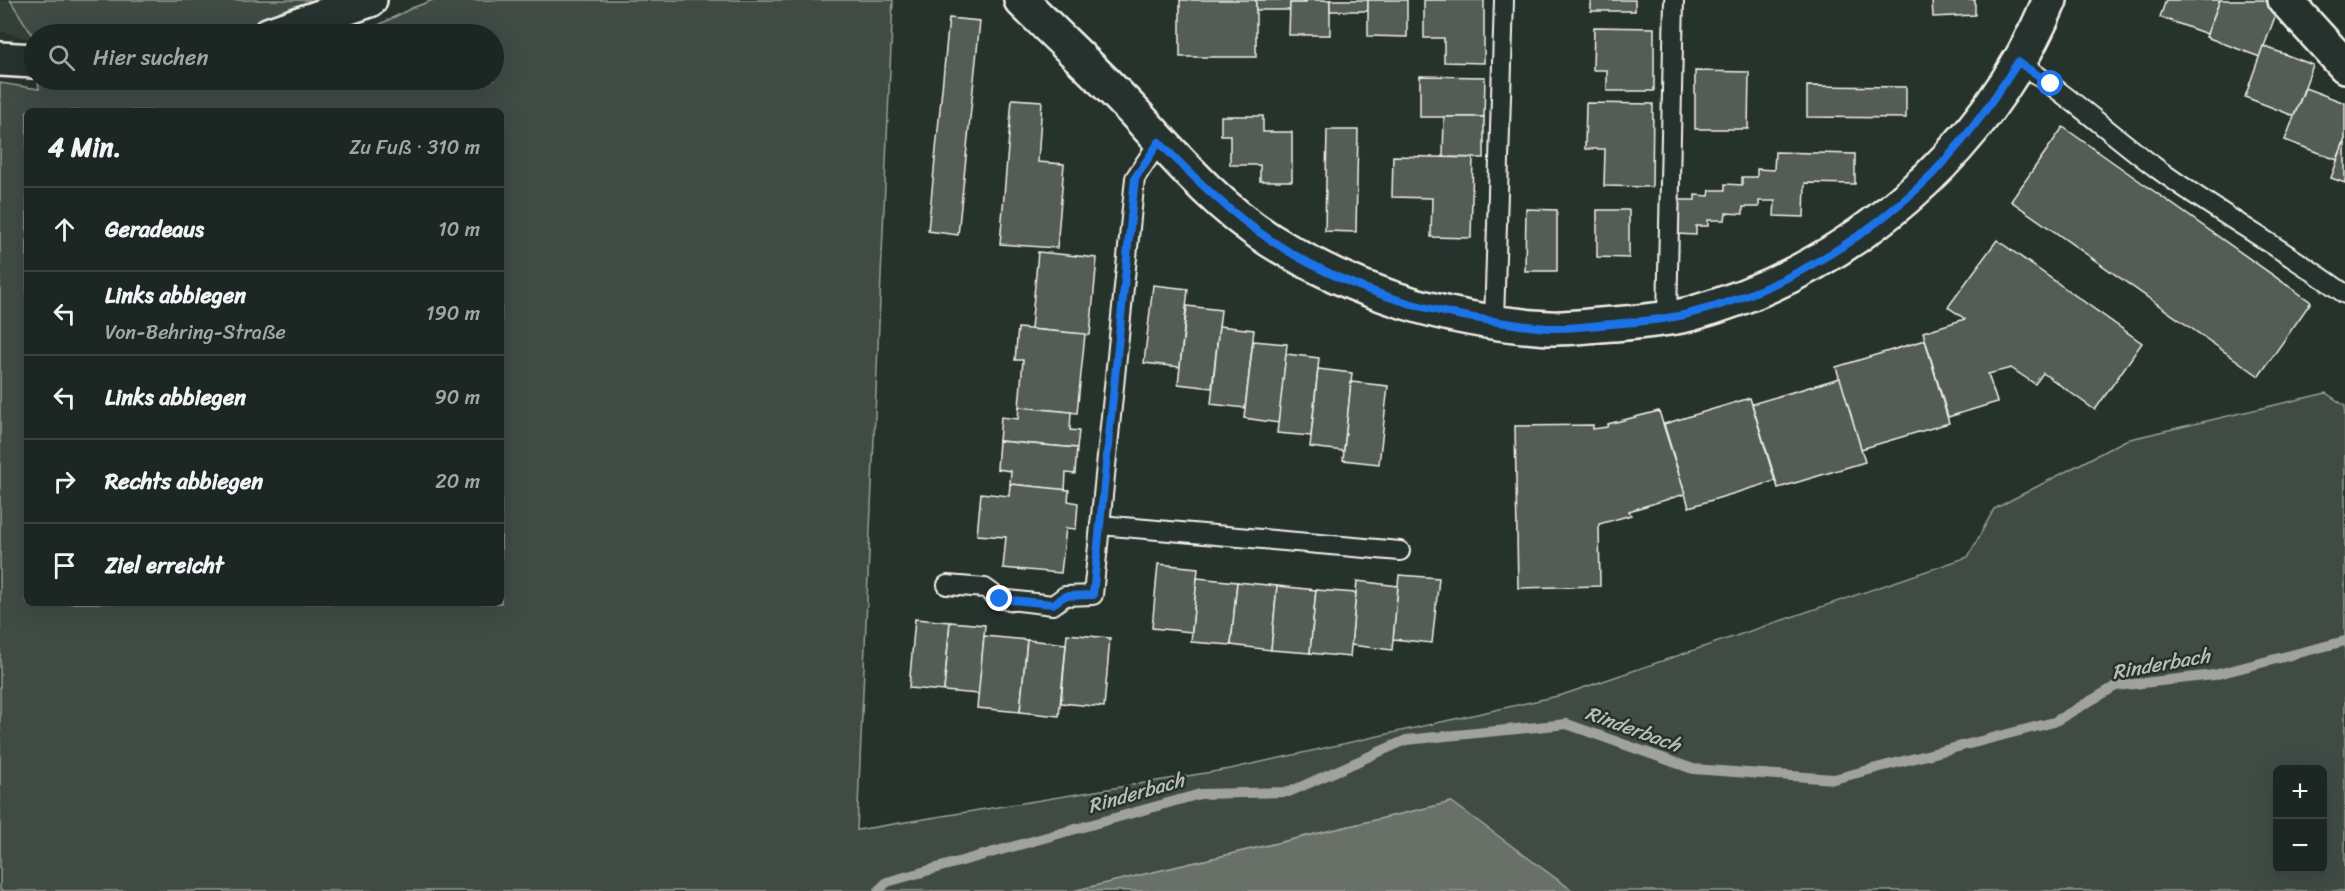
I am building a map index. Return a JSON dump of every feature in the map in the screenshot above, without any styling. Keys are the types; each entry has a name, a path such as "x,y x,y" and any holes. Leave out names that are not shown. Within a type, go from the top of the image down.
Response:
{"street":[{"path":"299,24 370,0"},
{"path":"1021,0 1135,114 1208,192 1269,239 1335,276 1407,304 1433,311 1551,328 1625,323 1687,315 1756,290 1807,268 1864,232 1904,201 1941,165 1984,116 2018,62 2050,0"},
{"path":"2285,0 2345,66"},
{"path":"0,59 24,60"}],"lane":[{"path":"1494,321 1504,0"},
{"path":"1667,317 1674,0"},
{"path":"2018,62 2051,84 2157,169 2345,294"},
{"path":"947,585 985,588 1000,599 1053,604 1065,596 1093,595 1135,178 1159,142"},
{"path":"1100,525 1400,551"}],"shaded area":[{"path":"0,0 9,0 24,24 24,37 0,31"},
{"path":"10,0 311,0 310,24 25,24"},
{"path":"433,0 893,0 857,830 1230,769 1562,695 1968,557 1994,509 2126,440 2326,393 2345,406 2345,891 1573,891 1451,802 1073,891 0,891 0,83 24,87 24,90 504,90 504,24 381,24"},
{"path":"1452,802 1573,891 1073,891"}],"building":[{"path":"1180,0 1256,0 1256,57 1180,57"},
{"path":"1256,0 1306,0 1306,3 1290,3 1290,10 1256,10"},
{"path":"1306,0 1330,0 1330,35 1289,35 1290,3 1306,3"},
{"path":"1330,0 1368,0 1368,11 1330,11"},
{"path":"1368,0 1407,0 1407,37 1368,36"},
{"path":"1424,0 1484,0 1484,63 1444,62 1444,38 1424,38"},
{"path":"1591,0 1635,0 1635,11 1591,11"},
{"path":"1932,0 1975,0 1975,15 1933,17"},
{"path":"2166,0 2220,0 2207,34 2160,17"},
{"path":"2220,0 2263,0 2279,6 2260,57 2206,37"},
{"path":"949,18 980,21 958,235 928,231"},
{"path":"1594,27 1654,28 1654,91 1607,91 1607,70 1593,70"},
{"path":"2263,46 2313,65 2294,116 2245,97"},
{"path":"1695,71 1749,72 1748,129 1695,129"},
{"path":"1420,76 1485,77 1484,117 1420,117"},
{"path":"1807,86 1906,87 1906,118 1807,117"},
{"path":"2305,88 2345,103 2345,139 2337,160 2285,140"},
{"path":"1012,99 1042,101 1038,162 1064,164 1057,248 1000,244"},
{"path":"1586,103 1653,104 1652,187 1604,186 1605,149 1585,149"},
{"path":"1221,116 1263,116 1263,132 1292,132 1292,181 1260,181 1260,165 1230,165 1230,135 1221,135"},
{"path":"1444,117 1484,117 1484,158 1443,157"},
{"path":"2063,127 2311,302 2259,376 2011,201"},
{"path":"1327,130 1358,130 1356,232 1325,231"},
{"path":"2345,139 2345,183 2331,178"},
{"path":"1775,152 1855,154 1855,184 1805,183 1804,217 1774,216 1775,201 1759,201 1759,207 1743,207 1743,214 1726,213 1725,220 1708,220 1708,226 1696,226 1696,235 1677,234 1677,200 1695,200 1695,195 1709,196 1710,190 1725,190 1725,184 1742,185 1742,177 1757,177 1757,169 1774,170"},
{"path":"1393,156 1473,158 1471,238 1431,237 1432,198 1392,197"},
{"path":"1526,209 1557,210 1557,271 1525,271"},
{"path":"1597,210 1629,210 1629,258 1597,257"},
{"path":"1997,240 2142,343 2095,410 2043,373 2035,384 2011,368 1988,374 1997,402 1948,417 1923,332 1965,319 1948,307"},
{"path":"1038,252 1097,258 1090,335 1031,329"},
{"path":"1153,285 1188,289 1180,367 1144,363"},
{"path":"1187,306 1221,310 1212,388 1178,384"},
{"path":"1219,326 1254,330 1245,408 1211,404"},
{"path":"1018,328 1085,334 1077,413 1019,407 1023,360 1015,360"},
{"path":"1925,340 1949,423 1861,449 1836,367"},
{"path":"1253,341 1287,344 1279,423 1244,418"},
{"path":"1286,354 1319,358 1311,436 1277,433"},
{"path":"1318,369 1352,373 1344,451 1310,447"},
{"path":"1840,378 1865,462 1778,488 1752,404"},
{"path":"1351,382 1388,386 1379,464 1343,460"},
{"path":"1750,398 1775,481 1689,507 1664,424"},
{"path":"1019,407 1071,412 1070,430 1079,431 1077,448 999,441 1001,417 1018,419"},
{"path":"1659,411 1685,494 1629,511 1631,515 1599,524 1600,586 1518,588 1515,426 1593,425 1593,429"},
{"path":"999,441 1077,448 1075,474 1066,473 1065,490 1010,484 1011,471 997,469"},
{"path":"1010,484 1069,490 1068,501 1078,503 1076,529 1066,528 1061,573 1003,568 1006,537 977,535 981,493 1009,496"},
{"path":"1158,564 1198,568 1192,632 1152,628"},
{"path":"1399,575 1439,578 1432,643 1393,639"},
{"path":"1197,578 1237,582 1231,645 1191,642"},
{"path":"1357,581 1398,586 1392,650 1351,645"},
{"path":"1237,582 1277,586 1271,650 1231,645"},
{"path":"1277,586 1316,590 1310,653 1271,650"},
{"path":"1316,590 1356,593 1350,657 1310,653"},
{"path":"915,619 950,622 944,691 909,688"},
{"path":"950,622 985,625 979,694 944,691"},
{"path":"1067,634 1110,638 1104,707 1061,703"},
{"path":"984,636 1027,640 1020,712 977,708"},
{"path":"1027,640 1066,644 1059,716 1020,712"}],"waterway":[{"name":"Rinderbach","path":"878,891 887,882 1200,794 1289,792 1406,740 1567,724 1693,769 1834,779 2054,722 2116,686 2214,675 2345,641"}],"route":[{"path":"1000,599 1053,604 1065,596 1093,595 1135,178 1159,142 1208,192 1269,239 1335,276 1407,304 1433,311 1551,328 1625,323 1687,315 1746,295 1807,268 1864,232 1904,201 1941,165 1984,116 2018,62 2051,84"}]}
